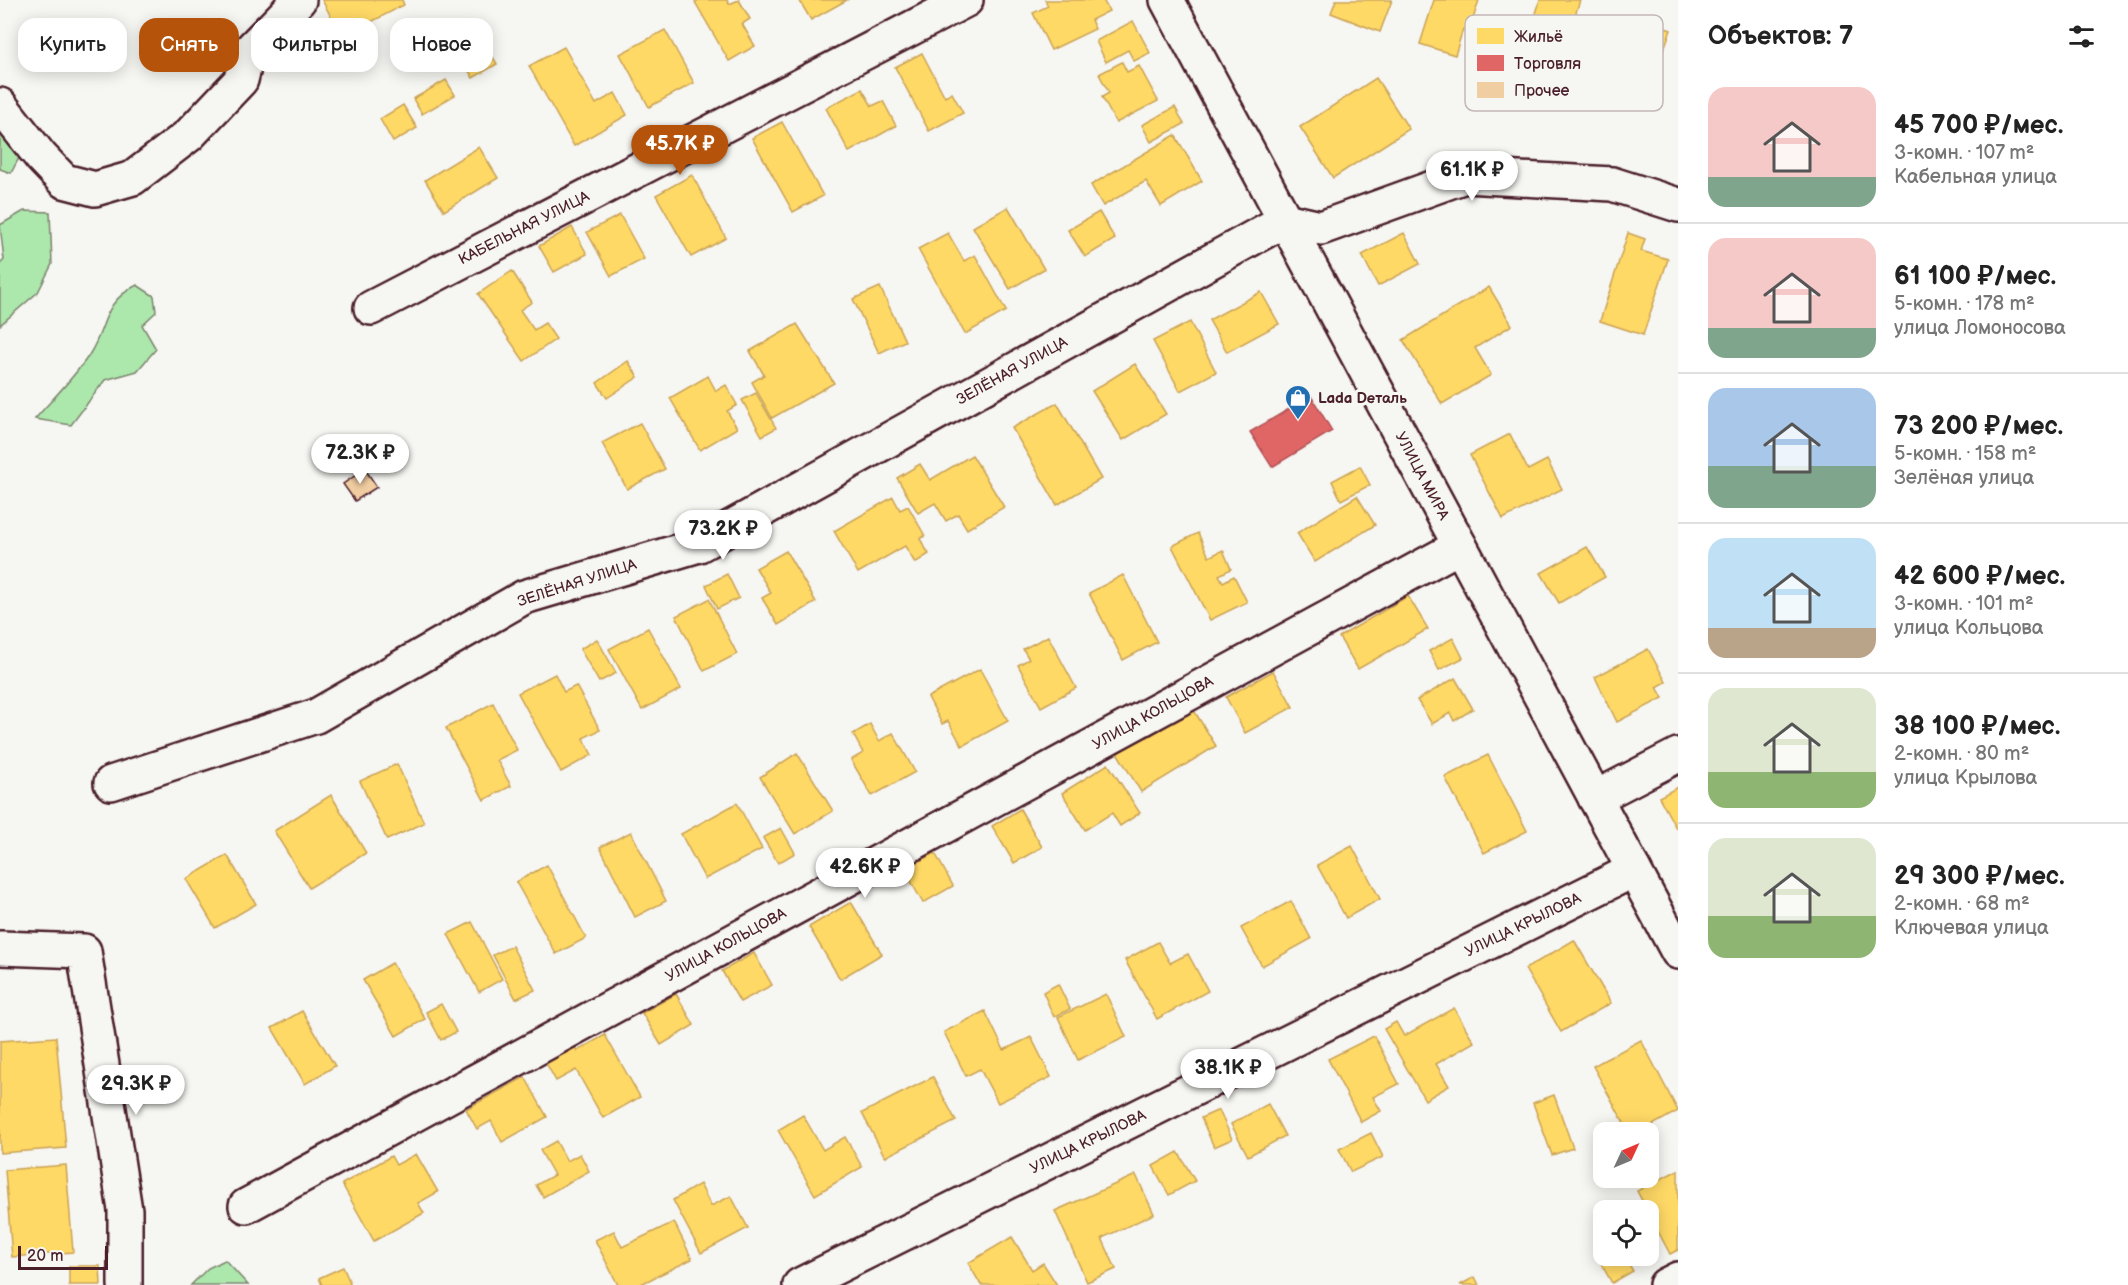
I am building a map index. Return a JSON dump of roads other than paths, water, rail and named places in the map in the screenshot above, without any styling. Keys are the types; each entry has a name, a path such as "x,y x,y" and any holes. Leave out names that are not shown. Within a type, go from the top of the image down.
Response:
{"street":[{"path":"0,105 64,181 95,189 133,178 189,135 241,80 248,52 299,0"},
{"name":"КАБЕЛЬНАЯ УЛИЦА","path":"371,308 966,0"},
{"name":"УЛИЦА МИРА","path":"1167,0 1678,952"},
{"path":"1285,220 1322,228 1465,176 1612,184 1678,205"},
{"name":"ЗЕЛЁНАЯ УЛИЦА","path":"111,783 316,716 524,597 699,545 1285,220"},
{"name":"УЛИЦА КОЛЬЦОВА","path":"246,1206 1460,546"},
{"path":"1595,798 1678,756"},
{"name":"УЛИЦА КРЫЛОВА","path":"800,1285 1634,870"},
{"path":"0,948 84,951 125,1210 125,1285"},
{"path":"1666,1285 1678,1279"}],"place":[{"name":"Lada Dеталь","path":"1298,421"}]}
